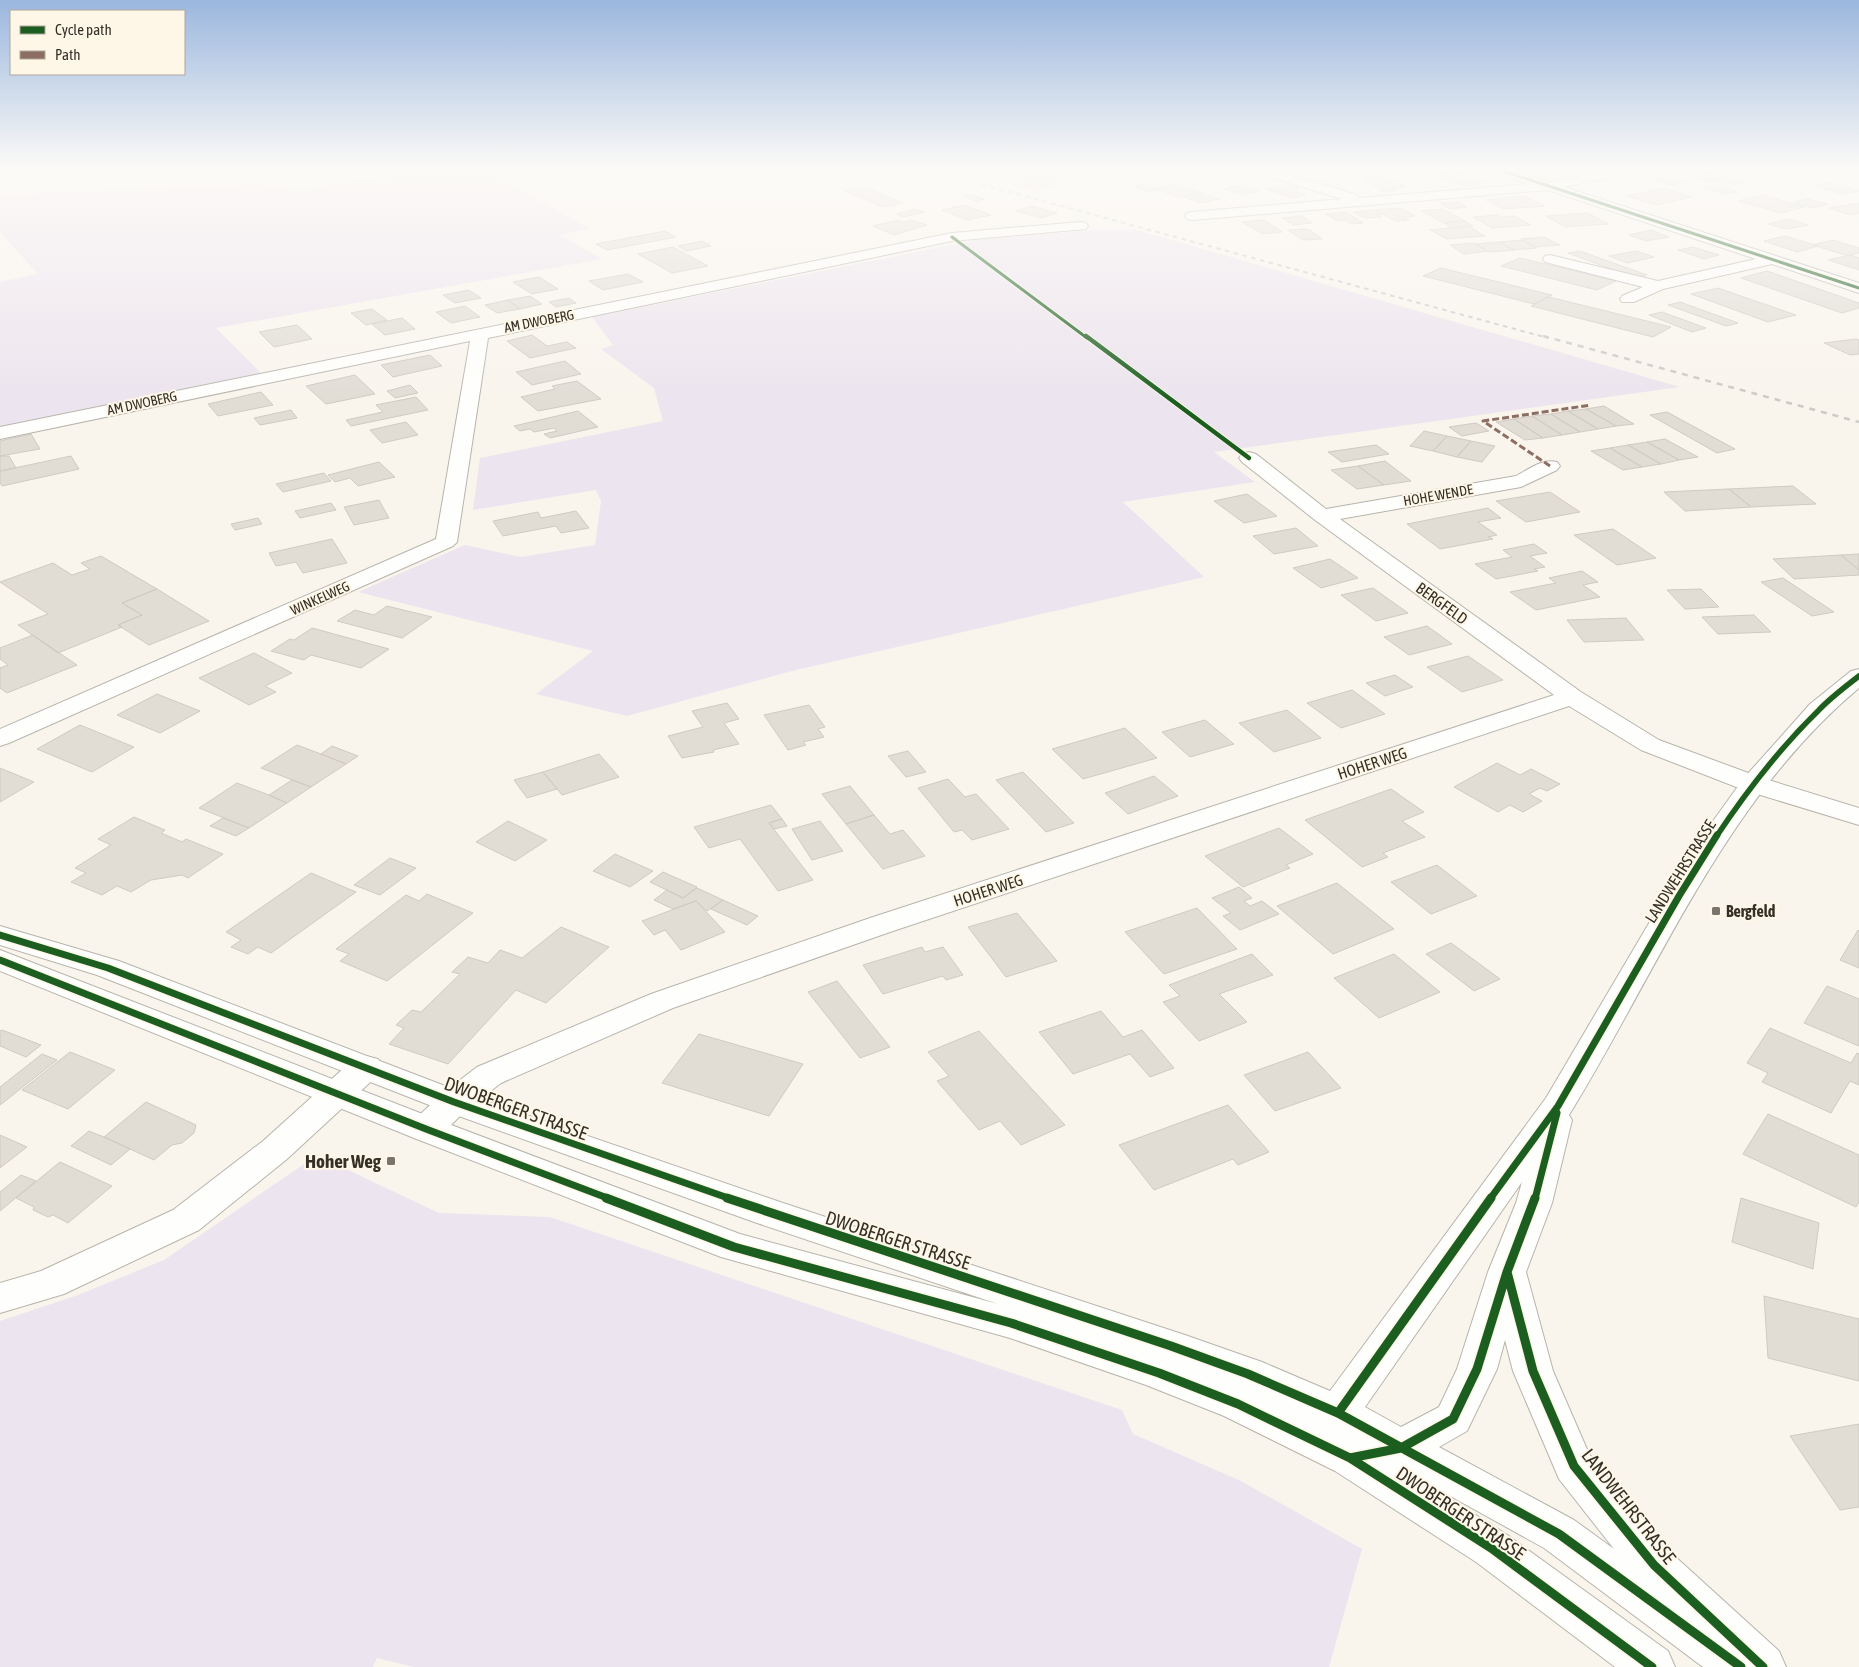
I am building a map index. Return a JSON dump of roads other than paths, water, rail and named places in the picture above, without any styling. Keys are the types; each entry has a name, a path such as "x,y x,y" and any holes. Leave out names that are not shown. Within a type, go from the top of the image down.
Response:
{"street":[{"name":"AM DWOBERG","path":"0,433 909,246"},
{"path":"1731,246 1859,288"},
{"path":"1550,258 1658,286"},
{"path":"1628,300 1658,286 1774,260"},
{"name":"WINKELWEG","path":"0,738 446,542 480,333"},
{"name":"BERGFELD","path":"1249,458 1322,516 1572,697 1650,745 1753,784 1859,817"},
{"name":"HOHE WENDE","path":"1322,516 1521,481 1550,466"},
{"name":"LANDWEHRSTRASSE","path":"1338,1413 1558,1106 1679,896 1717,835 1753,784 1819,709 1859,676"},
{"name":"HOHER WEG","path":"426,1129 454,1102 489,1075 662,1001 916,913 1572,697"},
{"name":"DWOBERGER STRASSE","path":"0,934 108,968 454,1102 770,1213 1171,1346 1248,1374 1338,1413 1559,1534 1741,1667"},
{"name":"DWOBERGER STRASSE","path":"0,960 426,1129 734,1247 1011,1322 1160,1374 1238,1404 1350,1458 1491,1548 1652,1667"},
{"path":"0,1298 51,1283 186,1220 275,1150 366,1067"},
{"name":"LANDWEHRSTRASSE","path":"1350,1458 1401,1448 1453,1419 1477,1369 1508,1272 1534,1203 1558,1106"},
{"name":"LANDWEHRSTRASSE","path":"1508,1272 1533,1371 1574,1466 1654,1565 1763,1667"},
{"path":"1338,1413 1350,1458"}],"railway":[{"path":"1208,246 1548,338"},
{"path":"1543,336 1859,422"}],"place":[{"name":"Bergfeld","path":"1716,911"},
{"name":"Hoher Weg","path":"391,1161"}]}
